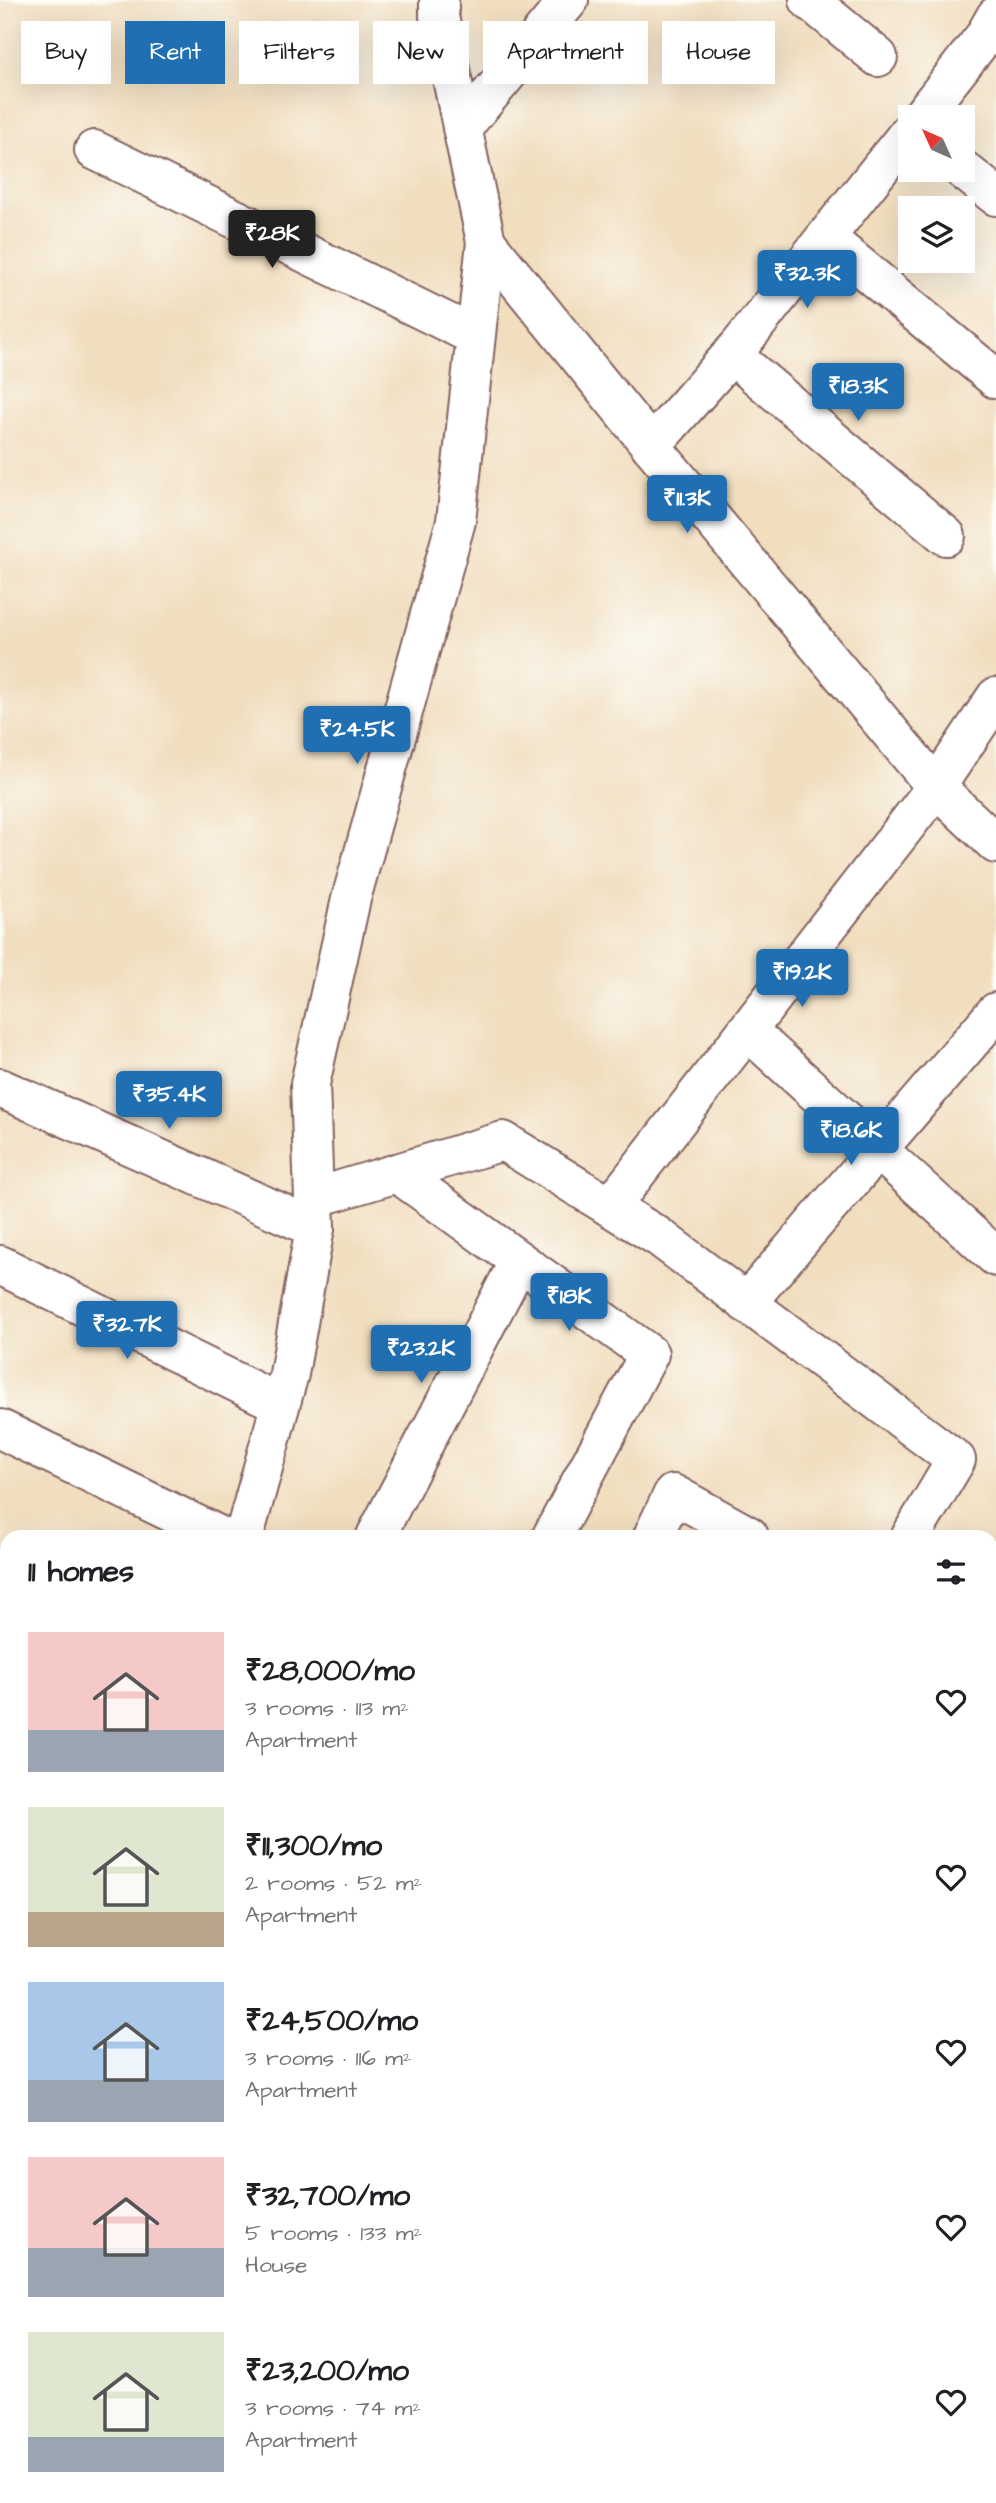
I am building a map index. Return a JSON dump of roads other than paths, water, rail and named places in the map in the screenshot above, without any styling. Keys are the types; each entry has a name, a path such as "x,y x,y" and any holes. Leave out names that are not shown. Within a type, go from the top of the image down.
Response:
{"street":[{"path":"246,1530 289,1374 314,1213 310,1084 351,899 456,521 486,242 439,16 439,0"},
{"path":"462,128 569,0"},
{"path":"809,0 878,57"},
{"path":"930,105 984,37 996,16"},
{"path":"651,446 732,355 898,146"},
{"path":"94,150 475,337"},
{"path":"975,179 996,196"},
{"path":"826,238 996,379"},
{"path":"486,242 651,446 936,787 996,844"},
{"path":"732,355 946,536"},
{"path":"610,1207 936,787 996,697"},
{"path":"746,1303 996,1012"},
{"path":"748,1031 996,1257"},
{"path":"0,1088 314,1213 397,1173 503,1141 659,1237 956,1460 920,1530"},
{"path":"397,1173 649,1354 555,1530"},
{"path":"379,1530 519,1261"},
{"path":"0,1265 280,1404"},
{"path":"0,1429 208,1530"},
{"path":"656,1530 673,1494 738,1530"}]}
